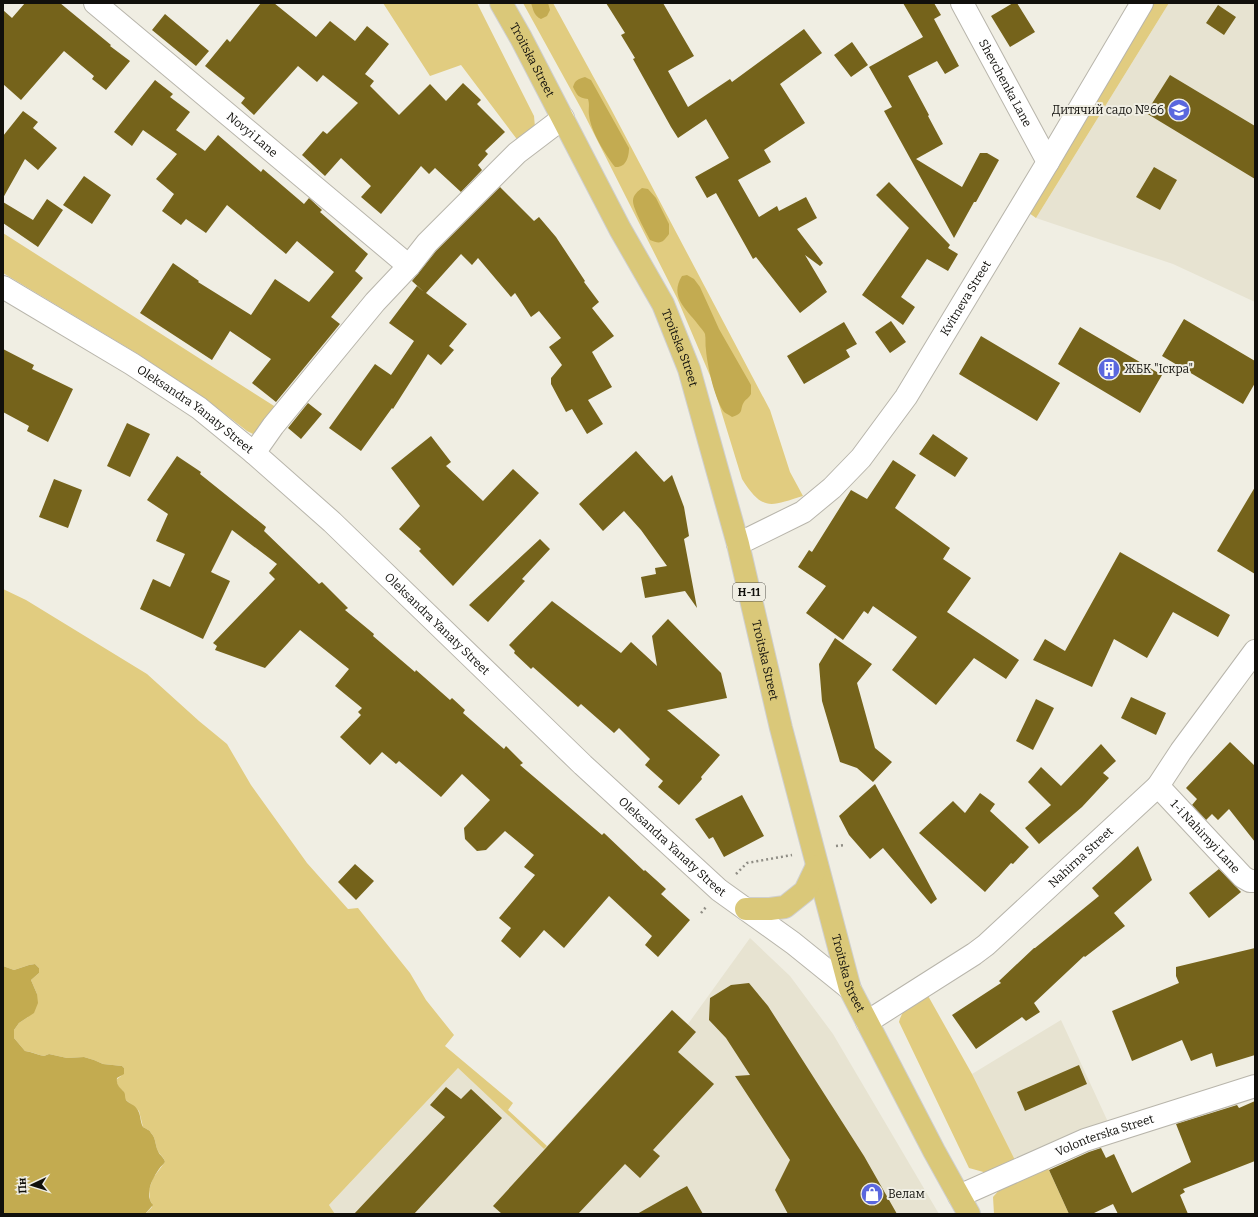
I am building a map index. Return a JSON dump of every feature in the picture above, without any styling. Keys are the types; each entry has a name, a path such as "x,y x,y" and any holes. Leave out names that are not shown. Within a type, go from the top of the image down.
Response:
{"main road":[{"name":"Troitska Street","path":"501,3 521,38 620,229 663,304 689,370 738,544 781,728 850,989 934,1151 964,1205"},
{"path":"746,909 770,909 785,907 805,891 815,858"}],"street":[{"name":"Novyi Lane","path":"95,3 408,266"},
{"name":"Shevchenka Lane","path":"962,3 1048,162"},
{"name":"Kvitneva Street","path":"738,544 803,512 832,488 861,458 906,397 1142,3"},
{"path":"254,453 273,426 427,243 517,153 563,118"},
{"name":"Oleksandra Yanaty Street","path":"3,287 132,364 199,408 254,453 332,522 583,764 719,890 794,944 850,989"},
{"name":"Nahirna Street","path":"867,1022 986,945 1158,786 1181,750 1255,651"},
{"name":"1-i Nahirnyi Lane","path":"1158,786 1243,877 1250,881 1255,881"},
{"name":"Volonterska Street","path":"964,1205 1086,1140 1255,1086"}],"path":[{"path":"701,913 719,890 747,863 815,858 845,845"}],"shaded area":[{"path":"383,3 477,3 534,116 535,127 519,142 461,65 430,76"},
{"path":"523,3 553,3 611,109 770,410 790,472 803,496 775,504 768,504 762,502 756,497 749,490 742,479 711,378 677,298 582,110"},
{"path":"531,3 548,3 550,10 547,16 541,19 539,18 534,12"},
{"path":"1151,3 1169,3 1036,218 1029,213"},
{"name":"Дитячий садо №66","path":"1169,3 1255,3 1255,302 1173,264 1036,218"},
{"path":"585,77 591,80 629,148 626,161 622,166 615,167 603,149 590,122 588,99 578,96 573,87 577,80"},
{"path":"642,188 648,189 656,198 669,224 669,234 661,242 650,240 635,209 633,201 634,197"},
{"path":"3,233 282,411 259,435 247,431 207,400 138,354 3,273"},
{"path":"687,275 694,279 700,287 719,329 751,385 751,394 744,402 740,413 736,416 732,417 724,412 721,407 712,382 708,364 705,334 686,310 679,298 677,291 678,284 682,276"},
{"path":"3,589 26,600 147,674 227,744 251,785 307,863 348,909 358,908 410,973 426,1000 454,1035 445,1046 513,1103 508,1110 547,1146 544,1149 458,1068 329,1205 335,1214 145,1214 152,1207 149,1190 153,1178 165,1162 158,1151 153,1135 150,1131 143,1127 139,1111 125,1099 123,1091 118,1086 117,1079 121,1076 124,1068 122,1066 103,1064 84,1057 67,1058 49,1054 44,1056 25,1051 14,1038 14,1030 19,1023 28,1017 37,994 31,980 39,973 39,968 35,964 14,970 3,966"},
{"path":"750,938 790,976 833,1034 939,1214 335,1214 329,1205 458,1068 544,1149 672,1010 688,1024"},
{"path":"35,964 39,968 39,973 31,980 37,994 38,1003 34,1013 19,1023 14,1030 14,1038 25,1051 44,1056 49,1054 67,1058 84,1057 103,1064 122,1066 124,1068 124,1074 117,1078 118,1084 124,1092 126,1100 135,1106 138,1111 143,1127 150,1131 153,1135 158,1151 165,1162 154,1177 150,1187 149,1197 153,1205 145,1214 3,1214 3,966 14,970"},
{"path":"927,994 972,1074 1015,1160 987,1173 969,1168 899,1022 906,1008"},
{"path":"1061,1020 1108,1122 1015,1160 972,1074"},
{"path":"1048,1168 1069,1214 994,1214 993,1197 1001,1188"}],"building":[{"path":"25,3 60,3 111,45 110,46 130,61 106,90 92,79 94,76 64,51 21,100 3,84 3,10 12,18"},
{"path":"261,3 274,3 316,37 330,21 355,41 367,26 389,44 365,74 374,81 370,86 399,115 430,84 446,101 463,83 481,100 477,104 505,132 485,151 488,154 478,165 482,170 461,192 435,168 429,174 421,166 381,214 361,197 371,186 341,158 325,176 302,155 323,131 327,134 358,103 323,75 317,82 298,66 254,115 241,103 245,98 205,66 227,39 230,42"},
{"path":"606,3 663,3 694,56 668,71 688,107 730,79 732,82 804,29 822,53 780,84 805,123 764,150 771,162 738,180 759,217 777,206 779,211 806,197 817,218 797,229 823,263 820,266 805,255 827,292 800,313 756,257 753,259 716,193 707,198 695,177 729,158 706,119 678,138 633,59 635,58 621,35 625,33"},
{"path":"903,3 934,3 941,15 934,19 959,66 945,74 937,61 908,76 943,144 916,159 962,187 980,153 987,153 999,160 954,238 884,111 892,107 869,67 923,37"},
{"path":"1013,3 1017,3 1035,32 1010,47 991,16"},
{"path":"1218,5 1236,17 1224,35 1206,23"},
{"path":"165,14 209,51 196,66 152,30"},
{"path":"852,42 868,65 851,77 834,55"},
{"path":"1170,75 1255,126 1255,179 1146,113"},
{"path":"155,80 173,94 170,97 190,112 176,130 205,151 218,135 261,172 263,169 304,204 309,198 322,210 320,212 368,254 355,271 363,278 331,317 340,324 276,402 252,383 271,359 230,331 212,360 140,313 173,263 199,281 198,282 251,315 275,279 309,302 334,272 297,241 286,254 227,205 206,233 186,219 181,225 162,211 174,194 156,179 177,154 143,130 132,146 114,132"},
{"path":"23,111 38,122 33,128 57,148 38,170 25,159 3,198 3,136"},
{"path":"1154,167 1177,180 1160,210 1136,197"},
{"path":"84,176 111,195 92,224 63,205"},
{"path":"889,182 950,245 948,248 958,254 948,271 927,259 901,297 915,307 903,325 862,295 909,228 876,195"},
{"path":"500,187 534,221 539,217 556,237 585,281 584,282 599,302 592,308 614,336 592,352 612,387 588,400 603,424 587,434 572,409 566,412 551,384 551,378 562,365 549,347 561,338 539,311 531,317 515,293 511,297 478,258 472,265 461,254 426,293 467,324 449,346 454,350 441,365 428,354 393,409 392,408 361,451 329,428 375,364 391,375 414,341 389,323 417,286 424,292 412,281 436,251"},
{"path":"47,199 63,210 38,247 3,223 3,202 33,220"},
{"path":"1184,319 1255,361 1255,383 1243,404 1162,356"},
{"path":"891,321 906,342 890,353 875,332"},
{"path":"844,322 857,344 846,350 850,357 804,384 787,356"},
{"path":"1080,327 1162,375 1140,413 1058,364"},
{"path":"981,336 1060,383 1037,421 959,374"},
{"path":"3,349 34,365 32,369 73,389 48,442 27,431 29,426 3,412"},
{"path":"308,403 322,414 301,439 288,428"},
{"path":"127,423 150,434 130,477 107,466"},
{"path":"933,434 968,458 955,477 919,454"},
{"path":"431,436 451,462 446,466 483,501 513,469 539,493 453,586 419,551 421,549 399,529 420,506 391,468"},
{"path":"636,451 664,482 672,475 684,507 689,536 684,539 697,608 685,591 645,598 641,577 656,574 655,568 667,566 641,530 624,511 603,531 579,504"},
{"path":"177,456 201,472 200,474 266,527 264,531 319,584 322,582 348,608 345,610 374,634 373,636 415,672 416,670 450,700 452,698 465,710 463,713 504,749 506,746 523,763 520,765 602,835 604,833 644,871 645,870 666,889 661,894 690,920 658,957 645,945 652,936 609,896 564,948 544,930 520,958 501,941 511,928 499,918 535,875 524,867 534,855 505,831 486,850 477,851 465,839 464,828 490,800 462,774 441,797 399,761 396,764 382,752 370,765 340,737 361,715 358,712 362,708 335,686 349,669 300,630 265,668 215,650 217,646 213,643 275,579 269,573 277,564 232,530 211,572 230,581 203,639 140,609 153,579 170,587 185,554 156,541 168,514 147,500"},
{"path":"893,460 916,475 895,508 950,548 943,559 971,578 947,612 1019,660 1006,679 974,658 936,705 892,670 917,637 873,606 868,614 864,611 843,640 806,613 826,586 798,567 809,550 812,552 851,490 867,499"},
{"path":"54,479 82,490 68,528 39,517"},
{"path":"1255,487 1255,574 1217,551"},
{"path":"540,539 550,549 522,579 525,581 488,622 469,605"},
{"path":"1120,552 1230,615 1218,637 1173,612 1147,658 1114,639 1092,687 1033,660 1045,639 1065,651"},
{"path":"552,601 621,653 631,642 657,666 652,636 668,619 721,673 727,698 667,710 720,755 701,777 702,779 679,805 658,787 663,781 645,765 650,759 619,728 614,733 581,704 578,707 533,667 531,669 514,653 515,651 509,645"},
{"path":"835,638 872,664 857,683 875,748 892,762 873,782 857,768 840,762 822,701 819,664"},
{"path":"1131,697 1166,713 1156,735 1121,718"},
{"path":"1036,699 1054,708 1033,750 1016,741"},
{"path":"1230,742 1255,766 1255,842 1229,809 1218,820 1212,814 1206,820 1192,805 1197,799 1186,788"},
{"path":"1101,744 1116,761 1103,773 1109,778 1082,807 1039,844 1025,828 1051,805 1028,782 1041,767 1061,786"},
{"path":"875,784 937,899 931,904 883,848 870,859 849,835 839,816"},
{"path":"980,793 995,804 990,811 1029,847 1013,864 1011,863 985,892 919,833 953,801 965,813"},
{"path":"742,795 764,836 724,857 713,837 709,839 695,819"},
{"path":"1138,846 1152,880 1114,913 1125,926 1085,957 1084,956 1034,1003 1040,1012 1026,1021 1022,1017 976,1049 952,1015 1001,983 999,981 1034,948 1099,896 1092,888"},
{"path":"355,864 374,881 356,900 338,882"},
{"path":"1219,869 1241,892 1209,918 1189,893"},
{"path":"1255,948 1255,1055 1216,1067 1212,1053 1191,1061 1182,1040 1132,1061 1112,1011 1179,983 1176,976 1176,967"},
{"path":"749,983 768,1006 864,1156 897,1214 788,1214 775,1190 790,1160 735,1076 750,1075 726,1038 709,1020 710,998 731,985"},
{"path":"672,1010 696,1032 678,1052 714,1084 653,1150 660,1156 640,1178 625,1164 578,1214 502,1214 493,1206"},
{"path":"1079,1065 1087,1084 1025,1111 1017,1092"},
{"path":"446,1087 461,1099 471,1089 502,1118 414,1214 354,1214 445,1117 430,1105"},
{"path":"1255,1101 1255,1161 1183,1189 1185,1192 1180,1195 1188,1214 1118,1214 1113,1204 1092,1214 1069,1214 1049,1170 1101,1148 1106,1158 1114,1154 1132,1193 1191,1162 1176,1124 1237,1105 1239,1108"},
{"path":"687,1186 703,1214 637,1214 674,1193"}],"place":[{"name":"Дитячий садо №66","path":"1179,110"},
{"name":"ЖБК \"Іскра\"","path":"1109,369"},
{"name":"Велам","path":"872,1194"}]}
